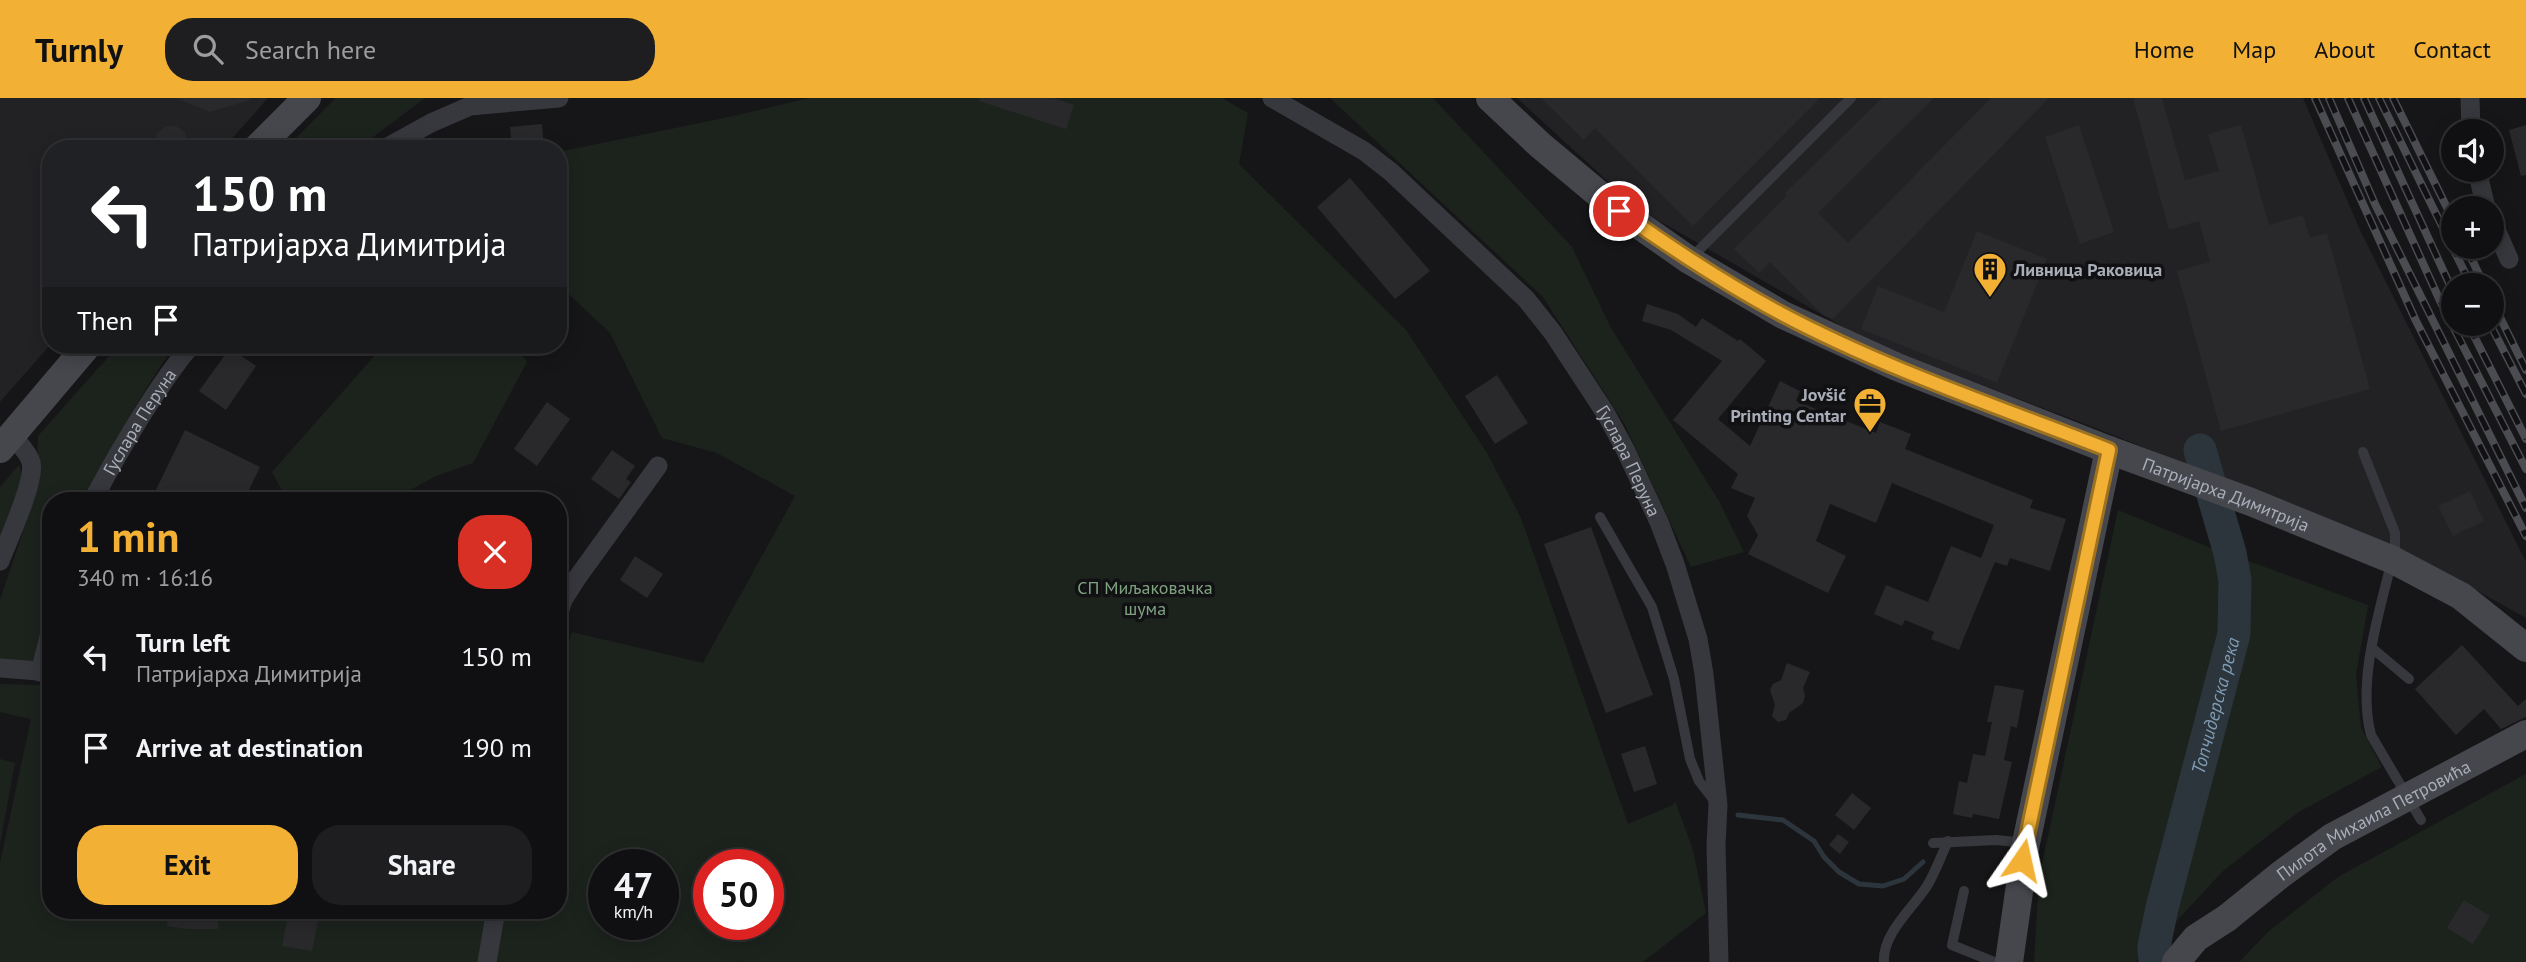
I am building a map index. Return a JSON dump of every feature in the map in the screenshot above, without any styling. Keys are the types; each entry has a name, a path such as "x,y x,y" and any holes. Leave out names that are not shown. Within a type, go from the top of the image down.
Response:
{"main road":[{"path":"265,140 307,98"},
{"name":"Патријарха Димитрија","path":"1490,98 1540,145 1619,211 1689,260 1783,315 1897,367 2393,559 2461,596 2526,648"},
{"path":"6,442 80,354"},
{"path":"2009,962 2026,843 2109,450"},
{"name":"Пилота Михаила Петровића","path":"2176,962 2196,938 2227,918 2332,837 2526,734"},
{"name":"Пилота Михаила Петровића","path":"2200,962 2227,918"}],"street":[{"path":"400,140 439,118 470,106 559,98"},
{"name":"Гуслара Перуна","path":"1272,98 1354,145 1382,165 1490,263 1527,299 1553,333 1606,414 1648,498 1690,607 1704,674 1718,805 1716,845 1719,962"},
{"path":"2470,98 2471,119"},
{"path":"2504,248 2509,259"},
{"name":"Гуслара Перуна","path":"97,492 114,460 184,354"},
{"path":"0,561 24,500 32,465 27,454 6,442"},
{"path":"567,593 658,466"},
{"path":"0,668 42,672"},
{"path":"486,962 494,919"}],"lane":[{"path":"1689,260 1851,98"},
{"path":"2363,452 2395,533 2393,559 2372,648 2368,683 2369,728 2421,820"},
{"path":"1600,517 1652,607 1674,679 1690,760 1699,781 1718,805"},
{"path":"2372,648 2409,679"},
{"path":"1933,843 1996,839 2026,843"},
{"path":"1884,962 1893,932 1928,885 1948,841"},
{"path":"1964,891 1952,945 1994,962"}],"shaded area":[{"path":"0,98 268,98 231,140 42,140 42,354 0,402"},
{"path":"1517,98 2303,98 2360,230 2526,562 2526,618 2404,550 2080,422 1873,344 1637,208"}],"green space":[{"path":"336,98 425,98 369,140 294,140"},
{"name":"СП Миљаковачка шума","path":"809,98 1222,98 1248,113 1239,164 1406,330 1487,453 1521,518 1628,824 1673,805 1675,801 1693,850 1706,913 1643,962 0,962 0,863 31,719 0,712 0,684 42,684 42,919 567,919 567,647 572,632 703,663 795,496 717,453 662,438 610,333 567,292 567,150"},
{"path":"1330,98 1433,98 1572,247 1611,328 1719,501 1744,552 1691,567 1624,423 1543,297"},
{"path":"111,354 168,354 116,440 91,492 42,492 42,642 35,667 0,661 0,600 37,490 38,436"},
{"path":"376,354 521,354 527,362 473,463 436,476 407,492 283,492 272,472"},
{"path":"19,465 24,480 0,540 0,487"},
{"path":"2118,510 2223,553 2228,594 2228,635 2147,949 2136,962 2034,962 2039,878"},
{"path":"2243,559 2368,605 2356,675 2361,728 2382,767 2297,813 2222,872 2161,938 2234,661 2242,607"},
{"path":"0,759 15,763 0,844"},
{"path":"2526,774 2526,962 2239,962 2269,931 2338,877"}],"building":[{"path":"176,98 250,98 250,100 210,112"},
{"path":"980,98 1053,98 1074,105 1066,129 979,101"},
{"path":"1541,98 1820,98 1693,226 1595,128 1584,140"},
{"path":"1882,98 1934,98 1818,213 1848,243 1991,98 2049,98 1833,319 1823,315 1770,262 1759,273 1734,249 1787,195 1785,193"},
{"path":"2133,98 2162,98 2185,180 2219,171 2208,134 2241,125 2269,225 2303,215 2310,238 2327,233 2370,389 2221,431 2177,271 2210,262 2199,221 2169,230"},
{"path":"542,124 543,140 511,140 510,127"},
{"path":"2079,125 2114,232 2080,244 2045,137"},
{"path":"2526,125 2526,175 2521,176 2509,130"},
{"path":"176,126 185,132 187,140 156,140 157,133 165,127"},
{"path":"1350,178 1430,271 1395,299 1317,207"},
{"name":"Ливница Раковица","path":"1977,231 2047,259 1997,383 1861,329 1878,286 1944,312"},
{"path":"1647,304 1678,314 1696,327 1702,318 1738,341 1740,339 1766,361 1718,419 1750,446 1780,381 1800,391 1796,401 1876,433 1880,422 1911,434 1905,449 2033,500 2030,508 2066,519 2050,571 2010,558 2007,566 1995,562 1959,650 1931,639 1934,632 1905,620 1902,626 1874,614 1886,585 1928,602 1951,546 1981,558 1994,525 1892,483 1876,523 1830,504 1816,541 1846,556 1828,593 1748,554 1758,535 1747,516 1755,498 1731,488 1738,474 1673,420 1722,361 1671,330 1642,321"},
{"path":"226,354 239,354 256,366 226,410 199,391"},
{"path":"1497,375 1528,423 1495,444 1465,396"},
{"path":"547,402 570,419 537,466 514,449"},
{"path":"185,430 260,467 248,492 155,492"},
{"path":"612,450 635,466 626,479 631,482 619,499 591,479"},
{"path":"2470,491 2484,521 2453,536 2438,506"},
{"path":"1591,527 1653,695 1606,713 1544,544"},
{"path":"635,556 663,574 647,598 620,580"},
{"path":"2462,645 2518,706 2526,699 2526,717 2501,729 2484,709 2456,735 2415,689"},
{"path":"1787,663 1810,672 1803,688 1803,703 1789,713 1786,720 1778,722 1772,716 1775,705 1770,690 1773,684 1781,680"},
{"path":"1995,685 2024,690 2017,728 2011,726 2004,760 2012,762 1999,819 1973,814 1972,818 1953,814 1959,781 1967,783 1973,754 1985,756 1992,722 1987,722"},
{"path":"1645,746 1657,784 1634,792 1621,754"},
{"path":"1852,793 1871,808 1854,830 1835,815"},
{"path":"1838,834 1849,842 1840,854 1829,845"},
{"path":"2464,900 2490,916 2473,944 2447,928"},
{"path":"168,919 218,919 218,929 167,926"},
{"path":"287,919 318,921 312,951 282,946"}],"waterway":[{"name":"Топчидерска река","path":"2155,962 2154,946 2162,908 2234,634 2235,580 2230,553 2200,450"},
{"path":"1738,815 1783,820 1814,841 1824,857 1839,872 1859,884 1883,886 1904,879 1923,862"}],"railway":[{"path":"2315,98 2416,321 2526,536"},
{"path":"2329,98 2375,204 2526,508"},
{"path":"2348,98 2441,303 2526,469"},
{"path":"2364,98 2444,273"},
{"path":"2379,98 2465,273"},
{"path":"2393,98 2441,196"},
{"path":"2472,259 2478,273"},
{"path":"2504,325 2526,370"},
{"path":"2474,336 2526,439"},
{"path":"2496,336 2526,394"}],"place":[{"name":"Ливница Раковица","path":"1990,299"},
{"name":"Jovšić Printing Centar","path":"1870,434"}],"route":[{"path":"1619,211 1689,260 1783,315 1897,367 2109,450 2022,860"}]}
